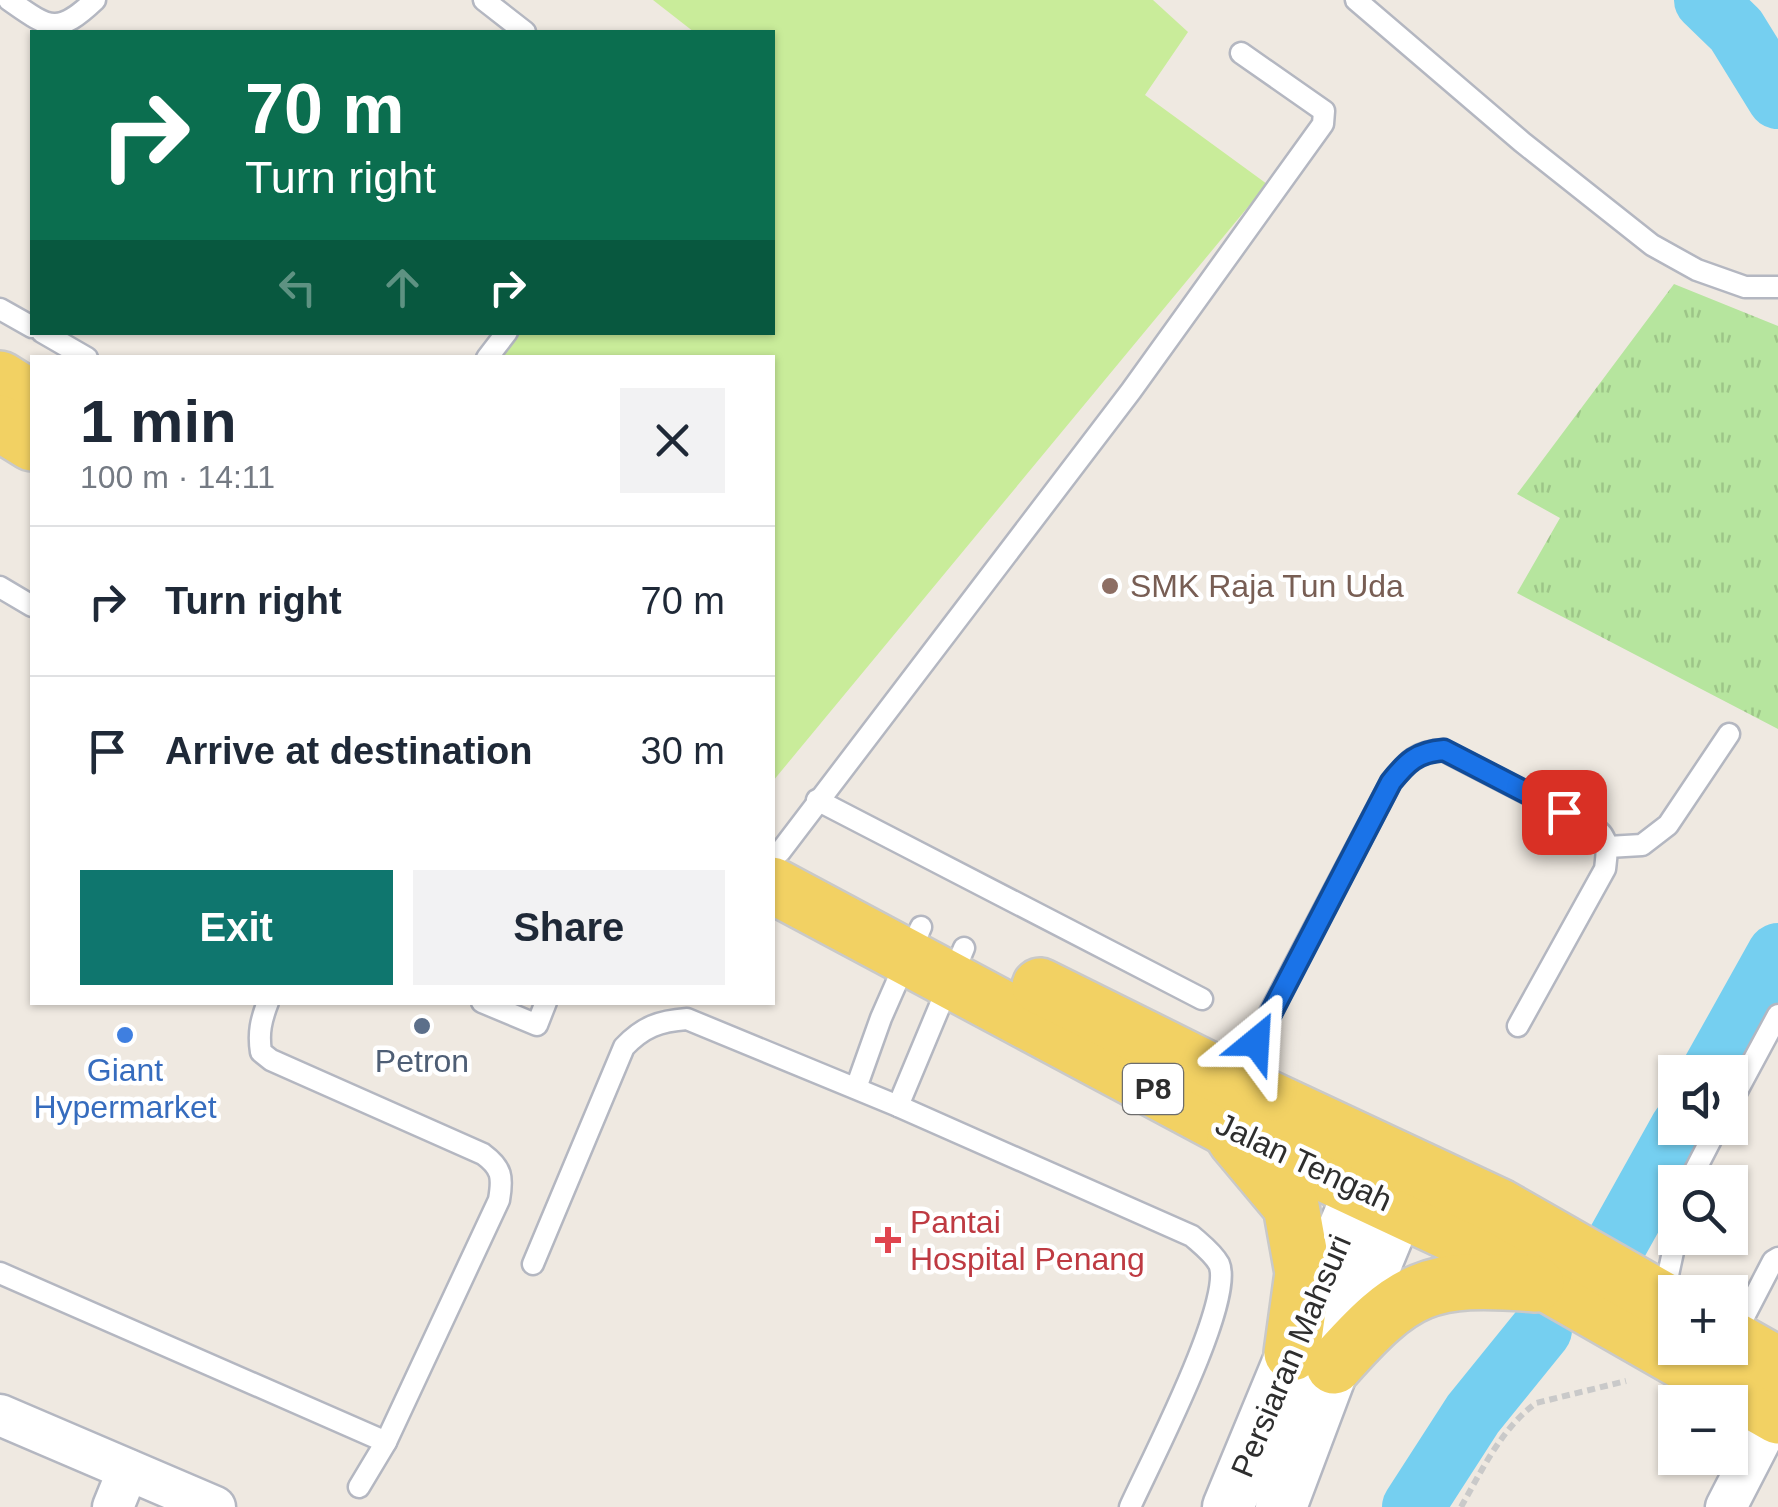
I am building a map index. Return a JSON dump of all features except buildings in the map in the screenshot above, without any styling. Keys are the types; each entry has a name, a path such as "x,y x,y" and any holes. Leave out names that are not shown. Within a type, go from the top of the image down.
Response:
{"main road":[{"path":"0,379 30,399"},
{"path":"0,423 30,442"},
{"name":"Jalan Tengah","path":"775,862 936,953 1228,1104 1388,1178 1549,1285 1739,1368"},
{"path":"1228,1104 1292,1206 1313,1359 1406,1297 1452,1281 1549,1285"},
{"name":"Jalan Tengah","path":"1388,1178 1500,1207 1658,1297"}],"street":[{"name":"Persiaran Mahsuri","path":"1228,1507 1313,1359 1388,1178"},
{"name":"Persiaran Mahsuri","path":"1281,1507 1313,1359"},
{"path":"1726,1507 1739,1368"},
{"path":"0,1415 215,1507"},
{"path":"113,1507 128,1470"}],"lane":[{"path":"9,0 51,26 73,21 95,0"},
{"path":"484,0 523,30"},
{"path":"1356,0 1522,142 1652,245 1697,270 1745,287 1778,287"},
{"path":"775,862 817,800 1131,391 1323,124 1324,112 1240,54"},
{"path":"0,310 30,326"},
{"path":"47,335 82,355"},
{"path":"0,587 30,605"},
{"path":"1608,847 1642,845 1668,825 1729,734"},
{"path":"1228,1104 1391,782 1422,751 1444,750 1578,819 1602,833 1608,847 1604,870 1518,1026"},
{"path":"817,800 1202,1000"},
{"path":"856,1088 881,1018 936,953"},
{"path":"898,1106 936,953"},
{"path":"267,1005 259,1042 261,1052 271,1060 483,1154 502,1173 499,1200 386,1442 359,1486"},
{"path":"489,1005 536,1025 545,1005"},
{"path":"1748,1071 1778,1016"},
{"path":"533,1264 624,1047 640,1030 662,1021 686,1019 856,1088 1192,1236 1220,1265 1222,1289 1208,1334 1130,1507"},
{"path":"1739,1368 1773,1261 1778,1258"},
{"path":"0,1273 386,1442"}],"path":[{"path":"1461,1507 1502,1436 1536,1403 1739,1368"}],"green space":[{"path":"653,0 1153,0 1188,32 1145,95 1267,184 775,779 775,355 476,355 493,335 775,335 775,30 691,30"},
{"path":"1674,284 1778,326 1778,729 1517,593 1560,518 1517,494"}],"waterway":[{"path":"1705,0 1736,30 1778,98"},
{"path":"1722,1055 1778,954"},
{"path":"1614,1248 1672,1145"},
{"path":"1413,1507 1473,1414 1541,1330"}],"place":[{"name":"SMK Raja Tun Uda","path":"1110,586"},
{"name":"Petron","path":"422,1026"},
{"name":"Giant Hypermarket","path":"125,1035"},
{"name":"Pantai Hospital Penang","path":"888,1240"}],"route":[{"path":"1256,1042 1391,782 1407,762 1422,751 1444,750 1564,812"}]}
